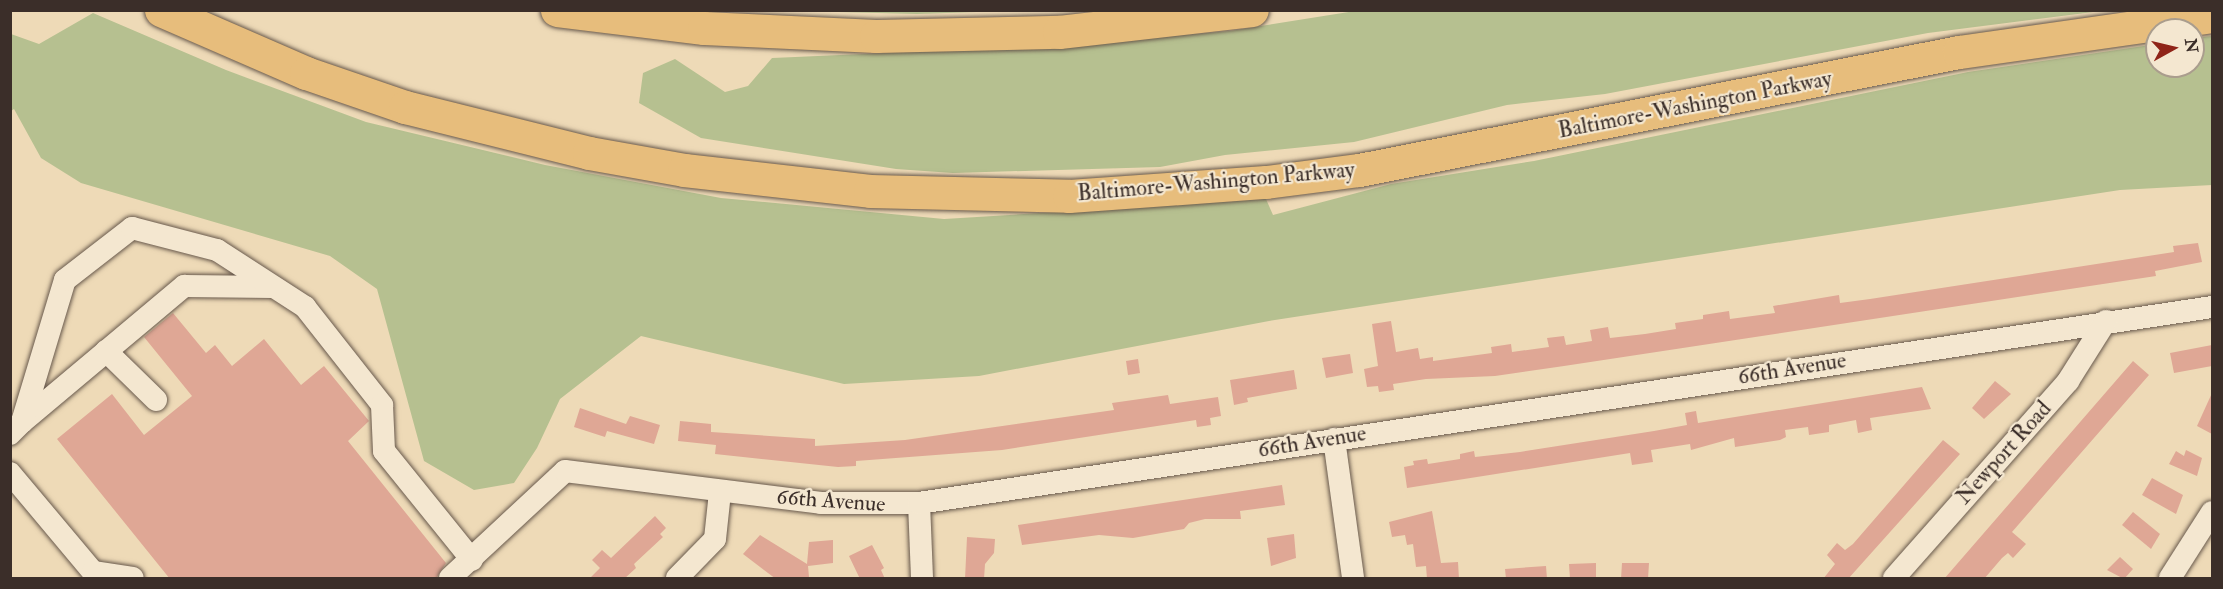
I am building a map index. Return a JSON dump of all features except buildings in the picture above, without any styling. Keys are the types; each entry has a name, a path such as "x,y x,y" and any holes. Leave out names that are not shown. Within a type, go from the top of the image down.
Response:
{"highway":[{"name":"Baltimore-Washington Parkway","path":"161,10 306,73 394,103 589,153 684,170 859,189 1046,196 1158,192 1359,170 1959,52 2212,16"},
{"path":"557,10 704,28 886,36 1059,32 1252,10"}],"street":[{"path":"16,428 65,280 132,228 217,250 305,307 382,405 384,451 472,560"},
{"path":"16,428 184,286 274,287"},
{"name":"66th Avenue","path":"450,579 565,471 821,503 919,504 2106,321 2212,307"},
{"name":"Newport Road","path":"1894,579 2068,381 2106,321"},
{"path":"106,351 156,400"},
{"path":"1334,439 1353,579"},
{"path":"10,472 93,572 133,579"},
{"path":"677,579 716,539 720,492"},
{"path":"919,504 922,579"},
{"path":"2170,579 2212,512"}],"green space":[{"path":"799,10 1006,11 917,14"},
{"path":"1355,11 2101,11 1928,33 1605,94 1507,105 1354,142 1225,155 1160,167 953,173 896,169 701,138 639,103 643,73 675,59 725,92 748,86 772,58 1069,45 1230,31"},
{"path":"93,13 226,70 366,122 545,165 721,198 944,219 1266,199 1273,215 1391,184 1534,161 1968,72 2145,46 2145,78 2205,78 2205,37 2212,36 2212,185 2120,190 1269,321 979,376 844,384 641,336 560,399 537,448 514,483 474,490 424,461 377,289 330,256 81,183 41,158 14,109 11,111 11,34 39,44"}]}
